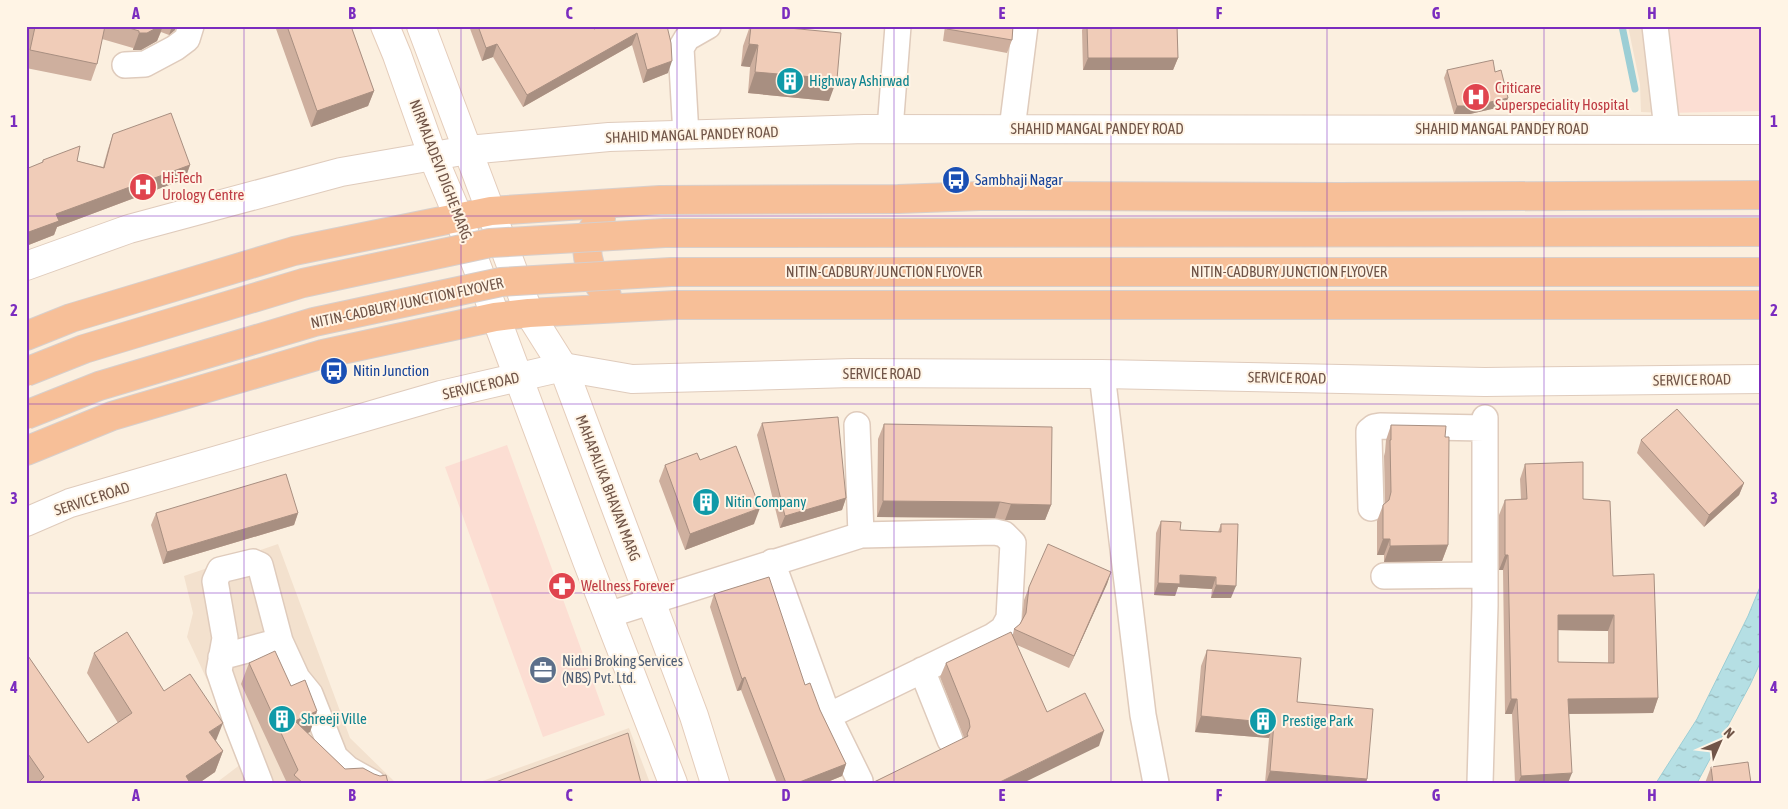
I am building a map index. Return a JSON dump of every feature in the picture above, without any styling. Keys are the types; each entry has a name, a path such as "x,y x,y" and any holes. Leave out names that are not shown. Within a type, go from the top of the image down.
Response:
{"highway":[{"path":"26,336 71,318 294,252 458,216 491,211 660,200 898,199 980,196 1762,195"},
{"path":"616,203 592,228 586,251 589,264 602,290 616,308"},
{"path":"26,372 84,349 303,283 490,243 665,233 1762,232"},
{"name":"NITIN-CADBURY JUNCTION FLYOVER","path":"26,415 99,386 314,322 501,282 681,272 1762,272"},
{"path":"26,451 112,416 314,356 495,317 529,313 686,305 1762,306"}],"street":[{"path":"125,65 145,64 175,48 187,39 191,26"},
{"name":"NIRMALADEVI DIGHE MARG,","path":"385,26 495,317"},
{"path":"686,135 680,48 687,38 708,26"},
{"path":"890,129 898,26"},
{"path":"1012,129 1025,26"},
{"path":"1655,26 1667,129"},
{"path":"427,32 468,150 529,313"},
{"name":"SHAHID MANGAL PANDEY ROAD","path":"433,157 468,150 609,137 890,129 1762,130"},
{"path":"26,266 129,229 332,175 433,157"},
{"name":"MAHAPALIKA BHAVAN MARG","path":"529,313 563,367 694,716 714,783"},
{"path":"495,317 673,783"},
{"name":"SERVICE ROAD","path":"26,522 70,503 432,398 563,367 632,379 852,373 1102,374 1486,382 1762,379"},
{"path":"1102,374 1143,715 1156,783"},
{"path":"1371,508 1369,432 1374,428 1380,426 1484,423 1484,575 1480,783"},
{"path":"857,425 861,535"},
{"path":"608,615 861,535 995,532 1004,534 1013,543 1009,618 1003,629 993,636 828,716"},
{"path":"260,783 219,671 225,638 215,581 220,570 253,562 260,565 280,641 297,678 310,694 335,758 348,769 373,783"},
{"path":"772,562 828,716 860,781"},
{"path":"1384,576 1484,575"},
{"path":"221,658 280,641"},
{"path":"922,670 950,740"}],"shaded area":[{"path":"1628,26 1666,26 1665,113 1641,112 1640,84"},
{"path":"1666,26 1762,26 1762,111 1665,113"},
{"path":"507,445 605,715 543,737 445,467"},
{"name":"Shreeji Ville","path":"278,544 350,738 396,783 216,783 245,761 187,637 193,613 184,576"},
{"path":"629,728 650,783 477,783"}],"water":[{"path":"1762,582 1762,659 1750,685 1697,783 1656,783 1697,719 1748,616"}],"building":[{"path":"30,26 105,26 97,64 30,50 35,27"},
{"path":"123,26 160,26 147,33 139,33 139,31"},
{"path":"287,26 351,26 374,91 317,111"},
{"path":"478,26 593,26 594,29 602,26 667,26 671,43 672,61 647,70 637,33 527,95 497,44 486,48"},
{"path":"751,26 841,33 837,79 755,72 758,45 749,44"},
{"path":"947,26 1013,26 1012,40 947,29"},
{"path":"1087,26 1177,26 1178,58 1088,58"},
{"path":"1493,60 1495,72 1501,70 1508,98 1473,106 1457,106 1447,70"},
{"path":"171,113 190,165 56,214 59,221 26,233 26,169 43,162 43,160 80,146 77,161 104,168 113,134"},
{"path":"1677,409 1744,483 1709,515 1641,440"},
{"path":"838,417 846,498 785,516 762,423"},
{"path":"884,424 1052,427 1051,505 1000,502 883,501"},
{"path":"1391,425 1446,426 1445,437 1449,437 1448,545 1390,546 1390,539 1383,539 1383,505 1389,500 1391,492"},
{"name":"Nitin Company","path":"736,446 760,508 690,534 665,465 697,453 700,460"},
{"path":"1583,462 1583,499 1610,501 1613,576 1654,574 1658,698 1568,699 1572,773 1521,776 1517,699 1511,699 1508,555 1505,555 1505,500 1527,499 1525,464","holes":["1558,615 1614,615 1614,663 1558,662"]},
{"path":"286,474 298,513 167,552 156,513"},
{"path":"1161,521 1181,522 1180,530 1221,532 1221,524 1238,524 1236,586 1216,585 1216,577 1180,575 1180,584 1158,583"},
{"path":"1048,544 1111,572 1074,656 1014,629 1020,624 1026,613 1029,587"},
{"path":"769,577 805,685 810,683 820,710 846,764 797,783 786,783 745,677 742,679 714,594"},
{"path":"127,632 164,691 190,674 223,723 209,732 223,751 186,776 190,783 41,783 40,781 44,777 26,751 26,653 88,743 132,713 94,653"},
{"path":"1011,632 1047,712 1085,693 1104,731 998,783 872,783 968,736 969,720 946,663"},
{"name":"Prestige Park","path":"1207,650 1301,658 1297,702 1373,709 1367,779 1270,771 1274,723 1201,716"},
{"path":"275,651 291,686 305,680 317,711 295,721 345,769 363,768 380,776 386,775 388,783 303,783 294,775 298,770 249,663"},
{"path":"628,733 641,783 493,783"},
{"path":"1748,762 1751,783 1713,783 1711,767"}],"waterway":[{"path":"1622,26 1635,89"}],"place":[{"name":"Highway Ashirwad","path":"790,81"},
{"name":"Criticare Superspeciality Hospital","path":"1476,97"},
{"name":"Sambhaji Nagar","path":"956,180"},
{"name":"Hi-Tech Urology Centre","path":"143,187"},
{"name":"Nitin Junction","path":"334,371"},
{"name":"Nitin Company","path":"706,502"},
{"name":"Wellness Forever","path":"562,586"},
{"name":"Nidhi Broking Services (NBS) Pvt. Ltd.","path":"543,670"},
{"name":"Shreeji Ville","path":"282,719"},
{"name":"Prestige Park","path":"1263,721"}]}
